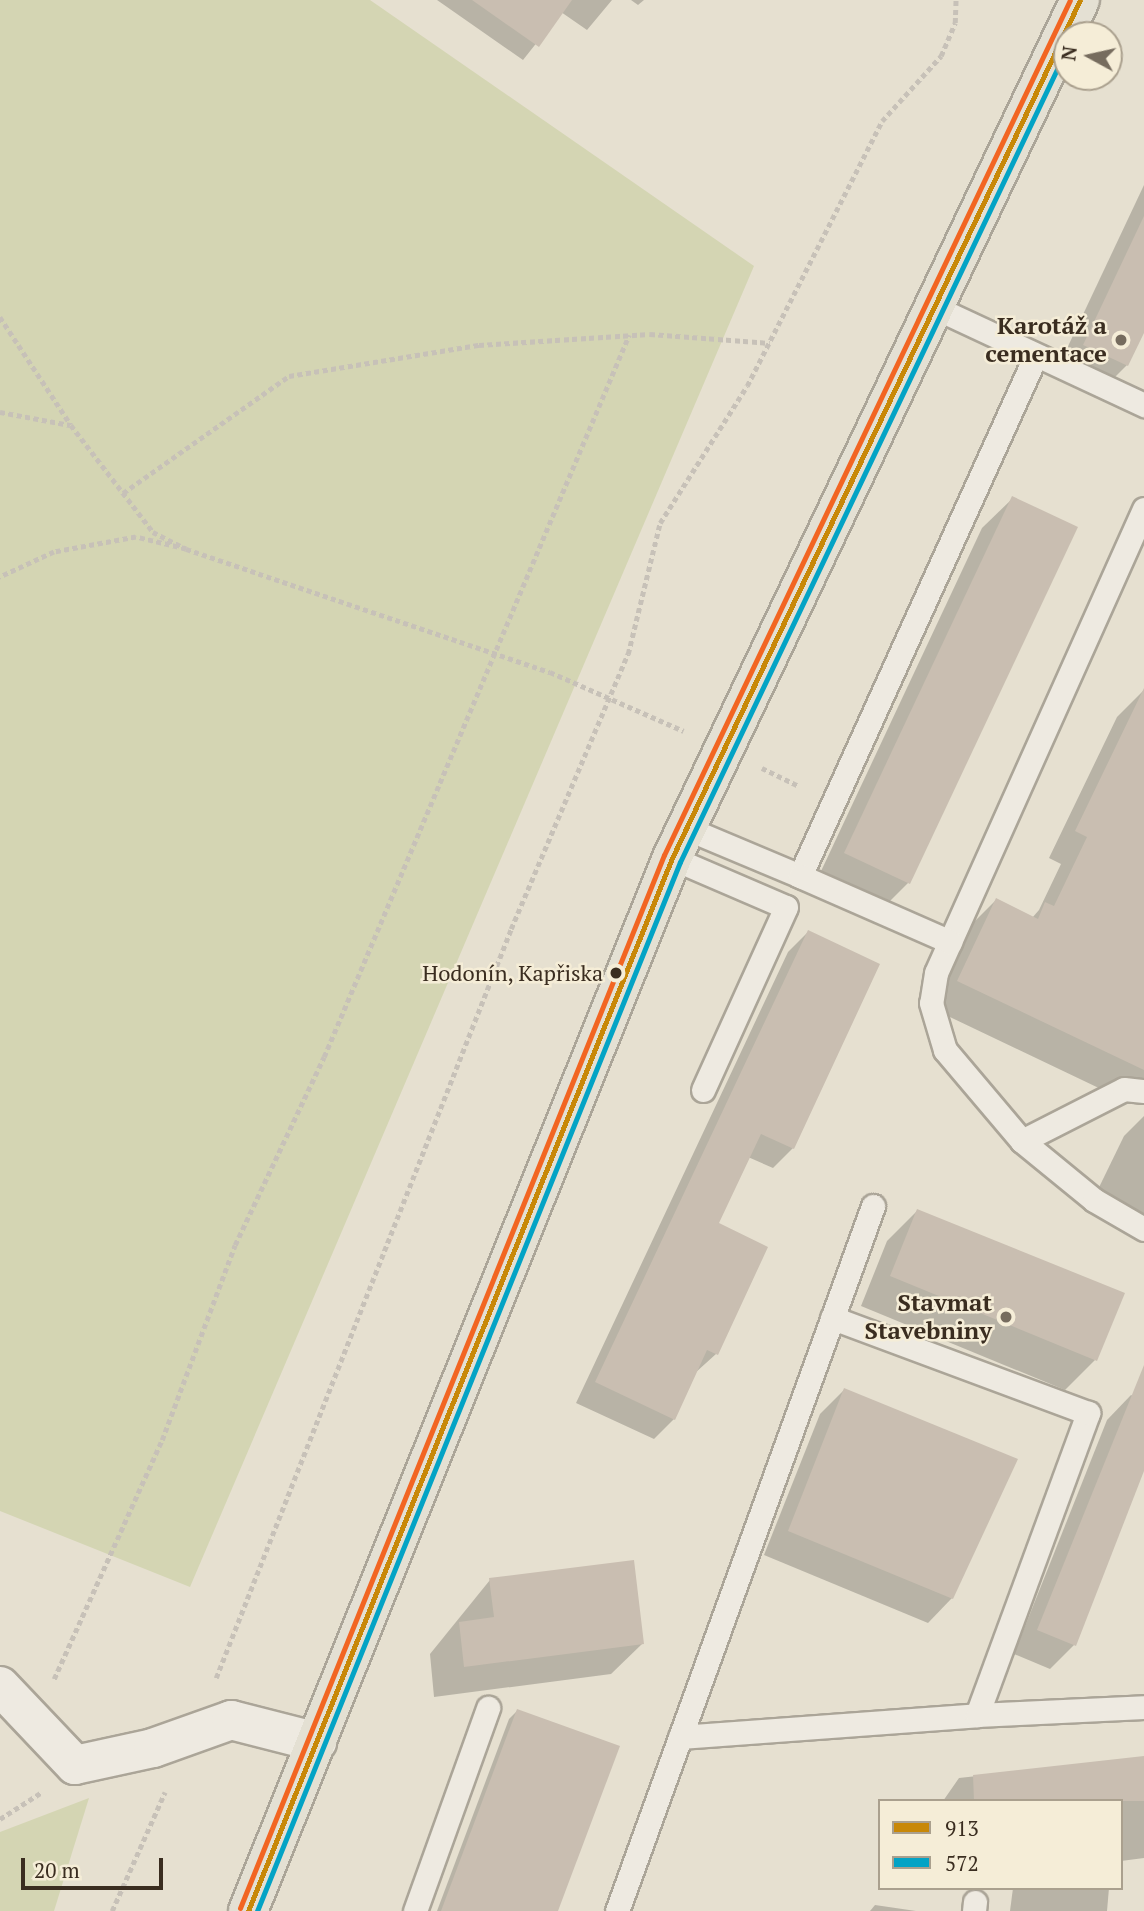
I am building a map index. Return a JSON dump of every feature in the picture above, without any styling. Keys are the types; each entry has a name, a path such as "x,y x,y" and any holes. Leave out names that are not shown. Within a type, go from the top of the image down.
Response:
{"main road":[{"path":"248,1911 679,843 1080,0"}],"street":[{"path":"0,1686 75,1765 190,1736 231,1720 317,1742"}],"lane":[{"path":"936,307 1144,405"},
{"path":"800,876 1036,355"},
{"path":"1144,509 936,973 936,1030 945,1050 1022,1141 1094,1200 1144,1229"},
{"path":"679,843 800,876 950,942"},
{"path":"679,843 786,907 703,1090"},
{"path":"1022,1141 1124,1089 1144,1091"},
{"path":"617,1911 873,1206"},
{"path":"832,1318 1088,1413 977,1715"},
{"path":"680,1737 977,1715 1144,1707"},
{"path":"415,1911 488,1708"}],"path":[{"path":"112,1911 190,1736 610,696 671,499 770,343 813,245 882,121 947,47 956,0"},
{"path":"0,317 71,425 153,532 186,549"},
{"path":"123,494 289,376 479,345 629,335 770,343"},
{"path":"34,1724 162,1440 234,1245 324,1057 629,335"},
{"path":"0,412 71,425"},
{"path":"0,577 54,552 136,537 186,549 610,696 691,734"},
{"path":"748,762 799,786"}],"green space":[{"path":"0,0 370,0 754,266 190,1587 0,1511"},
{"path":"89,1798 54,1911 0,1911 0,1832"}],"building":[{"path":"472,0 572,0 539,47"},
{"path":"1144,216 1144,333 1128,366 1083,345"},
{"path":"1012,496 1078,527 910,884 844,853"},
{"path":"1144,688 1144,1070 957,981 996,898 1038,919 1045,902 1054,906 1087,837 1075,831"},
{"path":"808,930 880,964 794,1149 761,1134 719,1223 768,1247 718,1355 707,1350 675,1420 595,1382"},
{"path":"917,1209 1125,1293 1097,1361 890,1276"},
{"path":"1144,1365 1144,1471 1076,1646 1037,1630"},
{"path":"844,1388 1018,1459 953,1599 788,1531"},
{"path":"634,1560 644,1644 464,1667 459,1622 494,1617 489,1578"},
{"path":"517,1709 620,1746 558,1911 441,1911"},
{"path":"1144,1756 1144,1801 974,1799 973,1775"}],"transit line":[{"path":"240,1908 664,855 1070,0"},
{"name":"913","path":"248,1911 672,858 1080,0"},
{"name":"572","path":"257,1911 680,862 1053,77"}],"place":[{"name":"Karotáž a cementace","path":"1121,340"},
{"name":"Hodonín, Kapřiska","path":"616,973"},
{"name":"Stavmat Stavebniny","path":"1006,1317"}]}
